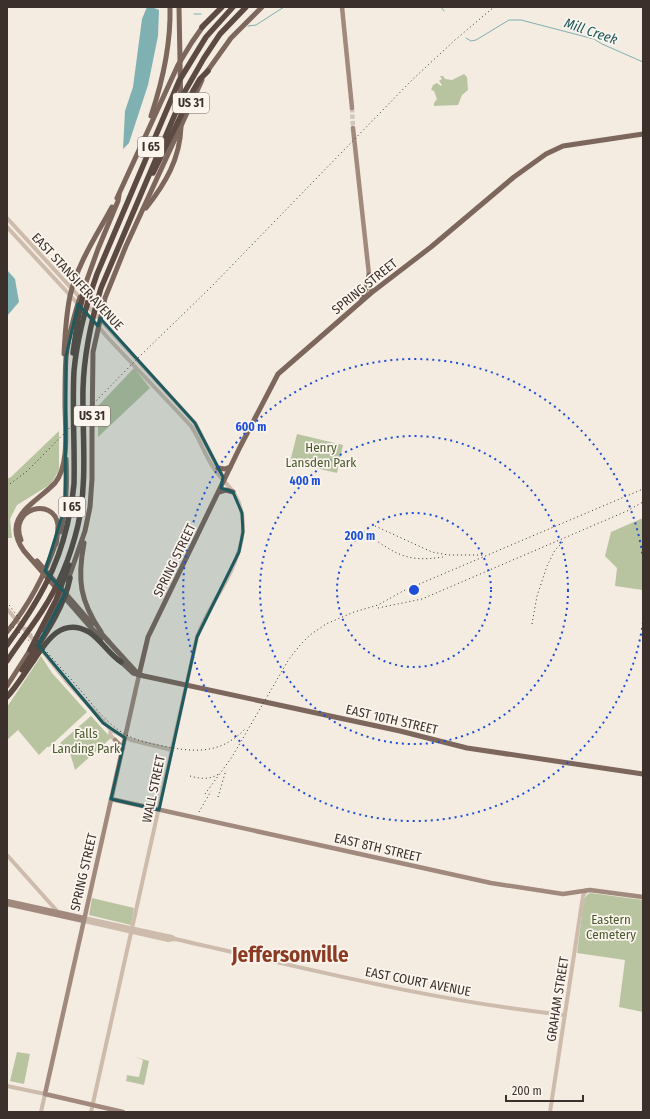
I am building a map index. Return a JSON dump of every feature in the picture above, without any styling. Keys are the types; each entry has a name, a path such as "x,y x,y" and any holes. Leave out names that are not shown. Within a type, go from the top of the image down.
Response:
{"highway":[{"path":"202,28 222,7"},
{"name":"I 65","path":"7,645 46,586 54,569 66,534 73,502 75,467 74,371 89,298 102,262 180,81 206,37 233,7"},
{"name":"I 65","path":"7,661 52,594 66,581 69,554 78,525 83,488 83,387 86,351 95,306 101,288 181,99 194,74 220,34 246,7"},
{"path":"146,181 153,173 160,160 184,107 200,79 208,71"},
{"path":"74,371 73,358 79,314 85,285"},
{"path":"7,697 42,636 59,602 66,581"},
{"path":"7,694 42,636 64,629 73,627 83,629 94,636 110,654 120,662"}],"main road":[{"path":"146,133 165,66 169,38 170,7"},
{"path":"141,213 160,189 170,173 177,156 180,143 179,7"},
{"name":"US 31","path":"85,285 119,196 146,133 178,65 192,42 219,7"},
{"name":"US 31","path":"66,581 85,530 90,507 92,479 93,352 105,298 141,213 182,123 208,71 231,38 262,7"},
{"path":"342,7 352,108"},
{"path":"353,128 371,293"},
{"name":"SPRING STREET","path":"45,1094 148,637 220,492 231,466 278,374 371,293 431,247 514,177 537,160 552,151 571,144 643,134"},
{"path":"65,389 63,380 64,352 67,312 70,295 82,262 119,196"},
{"path":"361,302 369,275"},
{"name":"US 31","path":"8,631 23,611 41,580 61,529 65,506 67,479 65,443 66,356 77,307 83,291"},
{"name":"EAST 10TH STREET","path":"65,443 62,469 58,479 49,490 22,513 16,524 15,534 18,543 24,551 129,671 139,675 187,686 404,732 467,748 643,774"},
{"path":"218,468 225,470 231,466"},
{"path":"220,492 226,490 233,492"},
{"path":"56,544 58,525 51,513 43,509 36,508 30,510 24,515 20,522 18,531 19,538 24,546 139,675"},
{"path":"85,530 86,536 80,568 80,582 83,598 90,613 109,642"},
{"path":"7,686 33,652"},
{"path":"115,740 122,748"},
{"name":"EAST 8TH STREET","path":"112,799 491,883 562,894 590,890 643,897"},
{"path":"7,900 57,911 84,919"},
{"path":"7,904 84,919"},
{"path":"45,1094 123,1112"}],"street":[{"name":"EAST STANSIFER AVENUE","path":"7,218 195,423 225,481"},
{"name":"EAST STANSIFER AVENUE","path":"7,227 191,426 220,479 225,481"},
{"name":"WALL STREET","path":"91,1112 201,626 227,578 241,544 243,514 238,501 225,481"},
{"path":"7,609 44,652 71,687 110,730 125,738 172,750"},
{"path":"110,730 110,735 115,740"},
{"path":"7,854 57,911"},
{"name":"GRAHAM STREET","path":"550,1112 583,896 586,890"},
{"name":"EAST COURT AVENUE","path":"84,919 168,940 176,940 420,994 564,1015"},
{"path":"7,1086 45,1094"},
{"name":"SPRING STREET","path":"41,1112 45,1094"}],"highlighted area":[{"path":"78,304 98,326 100,318 195,423 223,477 221,488 233,492 242,513 243,532 239,552 197,637 159,810 111,799 125,738 103,723 38,645 65,593 45,571 65,506 66,356"}],"green space":[{"path":"464,74 467,77 468,90 462,95 458,105 434,106 437,99 434,91 431,90 433,85 437,83 441,86 442,85 439,81 442,79 440,76 443,76 445,79 452,80"},
{"path":"134,368 150,388 98,437 98,406"},
{"path":"59,431 59,470 51,484 17,505 10,519 12,538 7,538 7,479 11,477"},
{"name":"Henry Lansden Park","path":"297,434 343,445 337,473 290,462"},
{"path":"643,518 643,590 615,586 617,568 605,556 611,532"},
{"path":"41,656 52,673 87,712 39,755 18,730 7,740 7,707"},
{"name":"Falls Landing Park","path":"91,716 111,738 75,770 70,753 60,743"},
{"name":"Eastern Cemetery","path":"591,893 643,900 643,1012 619,1007 625,960 577,953 584,899"},
{"path":"92,898 134,908 131,925 89,915"},
{"path":"17,1052 30,1054 24,1084 10,1081"},
{"path":"135,1057 149,1061 144,1085 126,1081 126,1075 139,1077 143,1060"}],"water":[{"path":"147,7 152,7 159,10 158,36 148,85 129,143 123,149 125,111 133,87 142,19"},
{"path":"7,270 15,279 19,302 7,316"}],"waterway":[{"name":"Mill Creek","path":"248,26 256,25 284,7"},
{"name":"Mill Creek","path":"441,7 444,11"},
{"name":"Mill Creek","path":"194,14 201,14"},
{"name":"Mill Creek","path":"466,38 471,41 476,40 509,20 521,20 594,39 643,62"}],"tunnel":[{"path":"352,108 353,128"}],"railway":[{"path":"7,486 26,472 139,357 210,288 412,80 455,40 494,7"},
{"path":"205,794 232,757 289,659 310,635 326,624 354,612 378,605 403,591 643,489"},
{"path":"378,608 422,599 627,511 643,502"},
{"path":"375,526 432,552 448,555 483,555"},
{"path":"365,533 401,555 419,559 443,557"},
{"path":"532,624 537,596 547,566 555,550 564,541"},
{"path":"7,602 32,635 100,714 111,724 131,737 152,744 182,749 204,750 225,744 245,729"},
{"path":"7,622 39,649"},
{"path":"218,797 226,770"},
{"path":"190,776 205,778 213,777 220,773"},
{"path":"199,812 211,791"}],"district":[{"name":"Jeffersonville","path":"290,955"}]}
